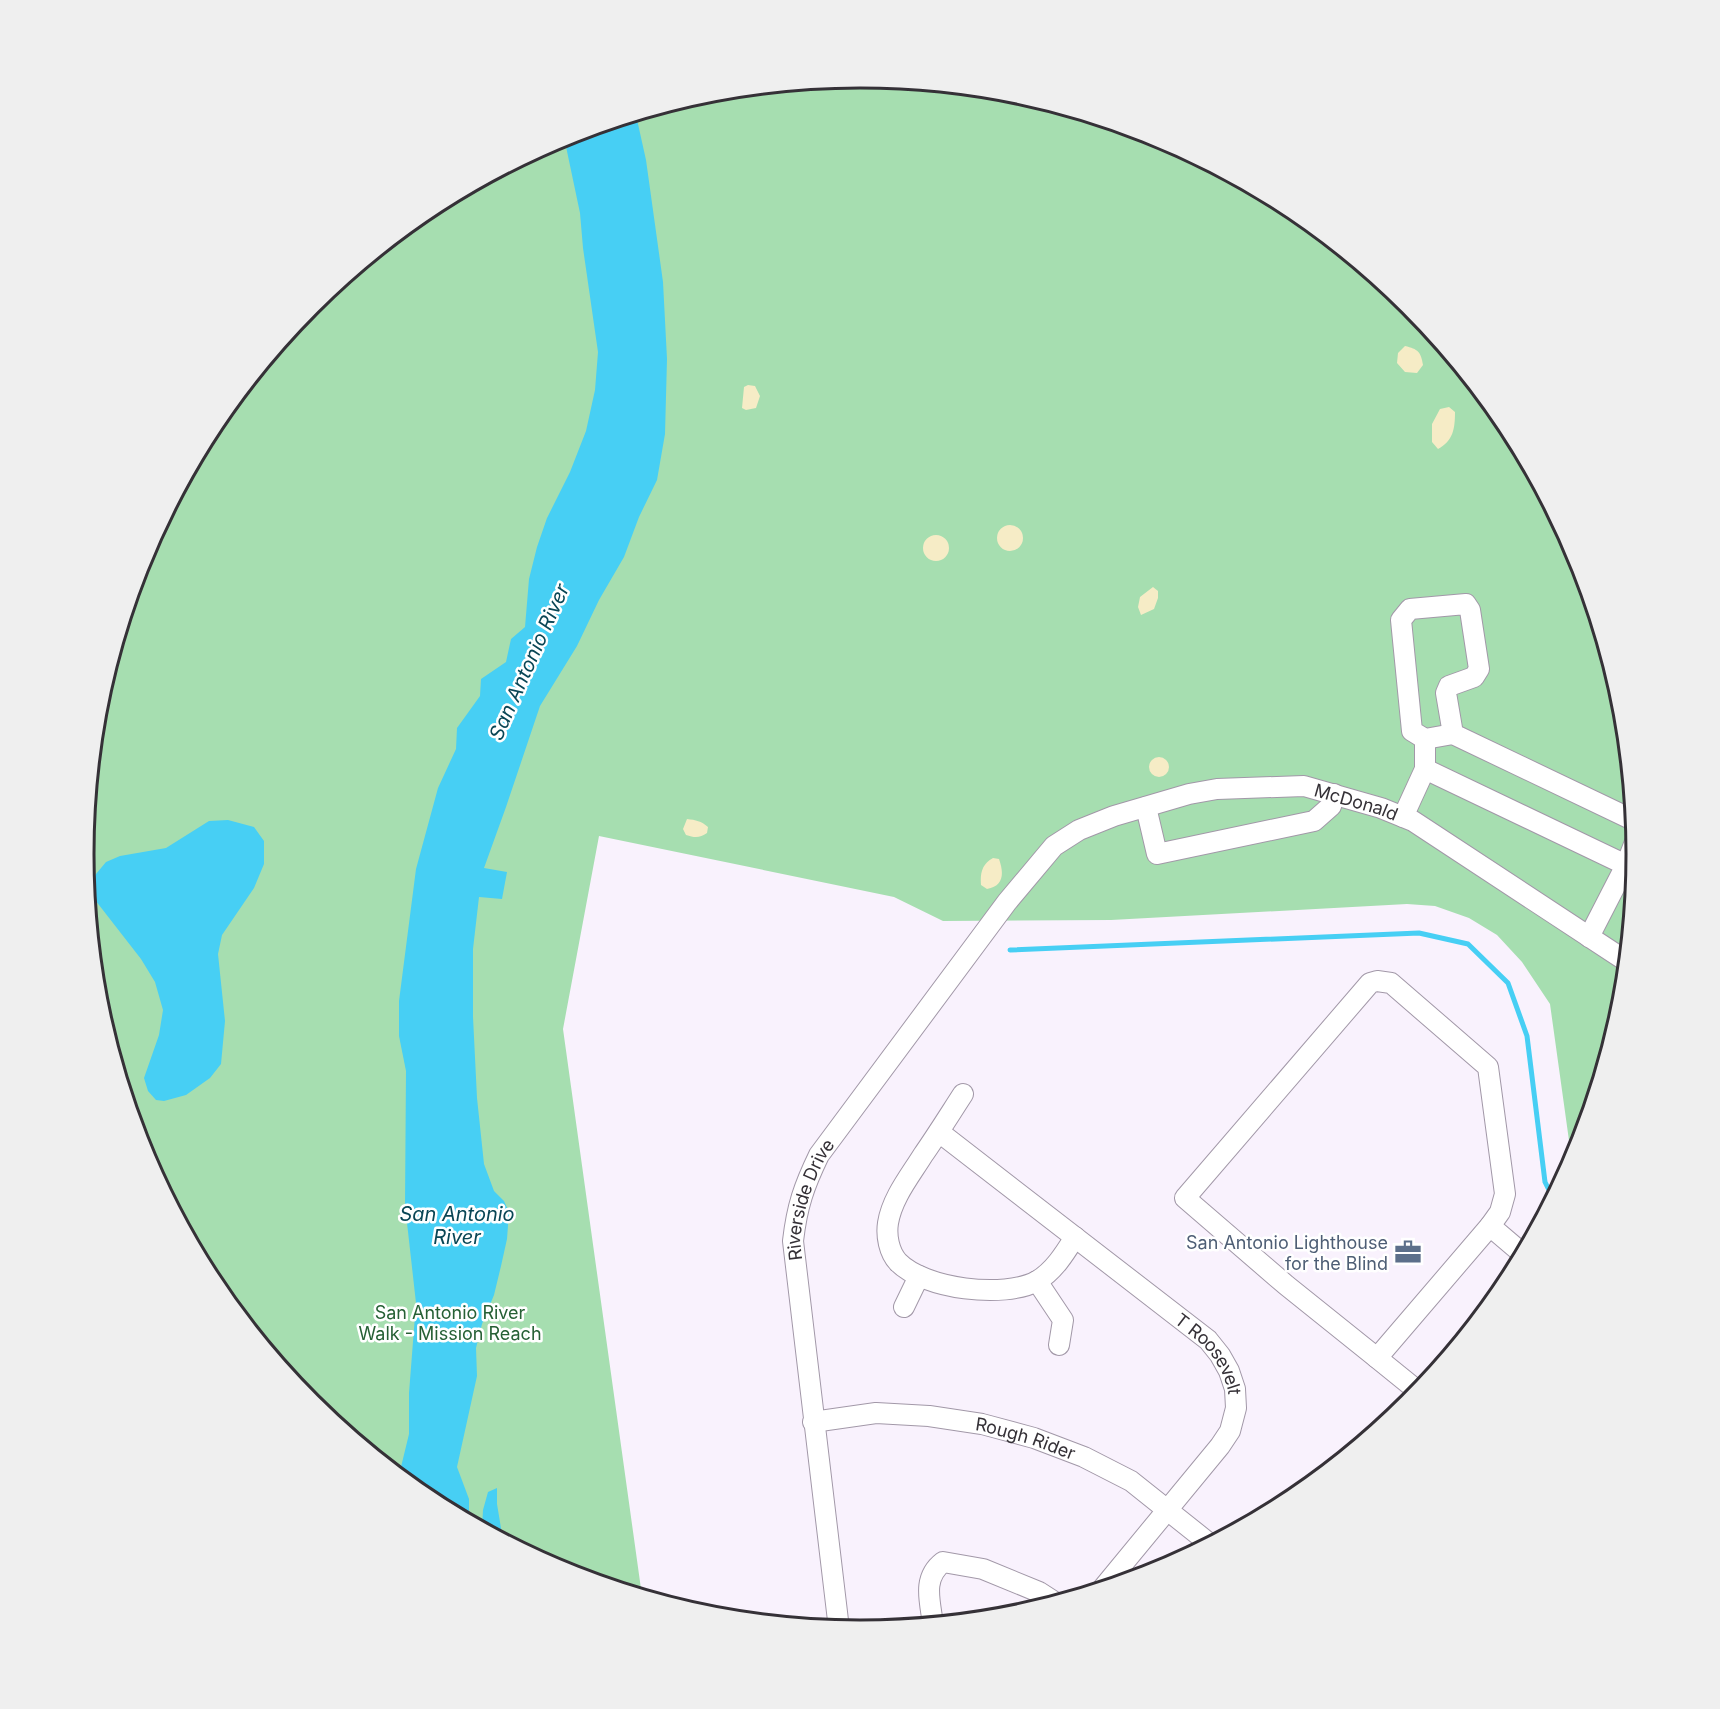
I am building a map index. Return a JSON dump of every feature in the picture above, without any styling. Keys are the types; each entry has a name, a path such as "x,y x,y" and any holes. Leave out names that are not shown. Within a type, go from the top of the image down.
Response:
{"street":[{"path":"1453,734 1446,693 1449,686 1474,677 1479,669 1470,610 1466,604 1410,609 1401,620 1412,731 1425,740 1453,734 1624,816"},
{"path":"1403,817 1425,769 1425,740"},
{"path":"1425,769 1626,865"},
{"name":"McDonald","path":"1054,846 1080,830 1114,816 1190,794 1217,789 1304,786 1381,808 1403,817 1619,956"},
{"path":"1146,807 1157,854 1314,821 1331,806 1334,794"},
{"name":"Riverside Drive","path":"838,1620 793,1240 796,1210 819,1155 1007,902 1054,846"},
{"path":"1589,937 1626,866"},
{"path":"1377,1358 1490,1226 1500,1212 1505,1194 1488,1067 1391,983 1377,981 1370,983 1185,1198 1286,1285 1412,1386"},
{"path":"963,1094 899,1192 888,1222 887,1237 898,1262 918,1276 944,1284 983,1289 1024,1286 1037,1281 1056,1265 1075,1237"},
{"name":"T Roosevelt","path":"939,1132 1208,1340 1220,1354 1229,1371 1235,1389 1236,1408 1230,1431 1111,1578"},
{"path":"1490,1226 1517,1248"},
{"path":"904,1307 918,1276"},
{"path":"1037,1281 1064,1320 1059,1346"},
{"name":"Rough Rider","path":"813,1422 876,1413 929,1416 982,1424 1034,1438 1084,1457 1131,1481 1204,1539"},
{"path":"932,1617 928,1584 936,1568 943,1562 983,1569 1046,1597"}],"green space":[{"name":"San Antonio River Walk - Mission Reach","path":"860,88 960,95 1009,103 1106,129 1153,147 1199,167 1286,218 1326,247 1402,313 1468,388 1497,429 1547,516 1568,561 1585,608 1600,656 1611,705 1624,804 1626,854 1624,905 1611,1004 1600,1053 1569,1144 1550,1004 1522,962 1497,935 1469,918 1435,906 1407,904 1111,920 943,921 894,897 599,836 563,1029 641,1588 614,1580 521,1542 434,1491 355,1430 284,1360 223,1280 173,1193 152,1148 120,1053 101,954 94,854 101,755 120,656 152,561 197,471 223,429 284,349 355,279 434,218 521,167 567,147 614,129 711,103 760,95"}],"sand":[{"path":"1405,346 1416,350 1421,357 1423,365 1417,373 1405,372 1397,363 1398,353"},
{"path":"755,386 760,396 756,408 746,410 742,408 744,387"},
{"path":"1449,407 1455,412 1454,429 1447,442 1438,449 1432,442 1432,424 1440,409"},
{"path":"1010,525 1019,529 1023,538 1019,547 1010,551 1001,547 997,538 1001,529"},
{"path":"936,535 945,539 949,548 945,557 936,561 927,557 923,548 927,539"},
{"path":"1153,587 1158,591 1154,609 1141,615 1138,607 1140,597"},
{"path":"1159,757 1166,760 1169,767 1166,774 1159,777 1152,774 1149,767 1152,760"},
{"path":"687,819 698,821 708,827 707,833 697,837 686,835 683,829"},
{"path":"993,858 999,859 1002,874 997,885 987,889 981,885 981,873 986,863"}],"water":[{"name":"San Antonio River","path":"638,122 646,160 663,282 667,359 665,434 657,480 639,517 624,557 599,600 577,646 540,706 484,868 507,872 502,899 479,897 473,949 473,1017 477,1098 484,1164 494,1191 504,1201 509,1212 507,1239 494,1295 482,1324 476,1348 477,1376 457,1467 469,1499 469,1513 401,1467 409,1434 409,1393 416,1303 405,1205 406,1071 399,1036 399,1001 416,869 438,788 456,749 457,728 480,696 481,679 506,662 511,639 525,627 529,579 537,547 547,518 570,472 586,431 595,390 598,352 580,213 566,147"},
{"path":"228,820 254,827 264,841 264,864 254,888 222,935 218,954 225,1021 221,1064 210,1078 186,1095 164,1101 156,1100 148,1091 144,1078 159,1035 163,1010 155,982 141,959 96,901 95,875 106,862 120,856 166,848 209,821"},
{"path":"497,1488 502,1531 482,1521 488,1492"}],"waterway":[{"path":"1010,950 1419,933 1468,944 1508,983 1527,1036 1545,1182 1549,1189"}],"place":[{"name":"San Antonio Lighthouse for the Blind","path":"1408,1252"}]}
